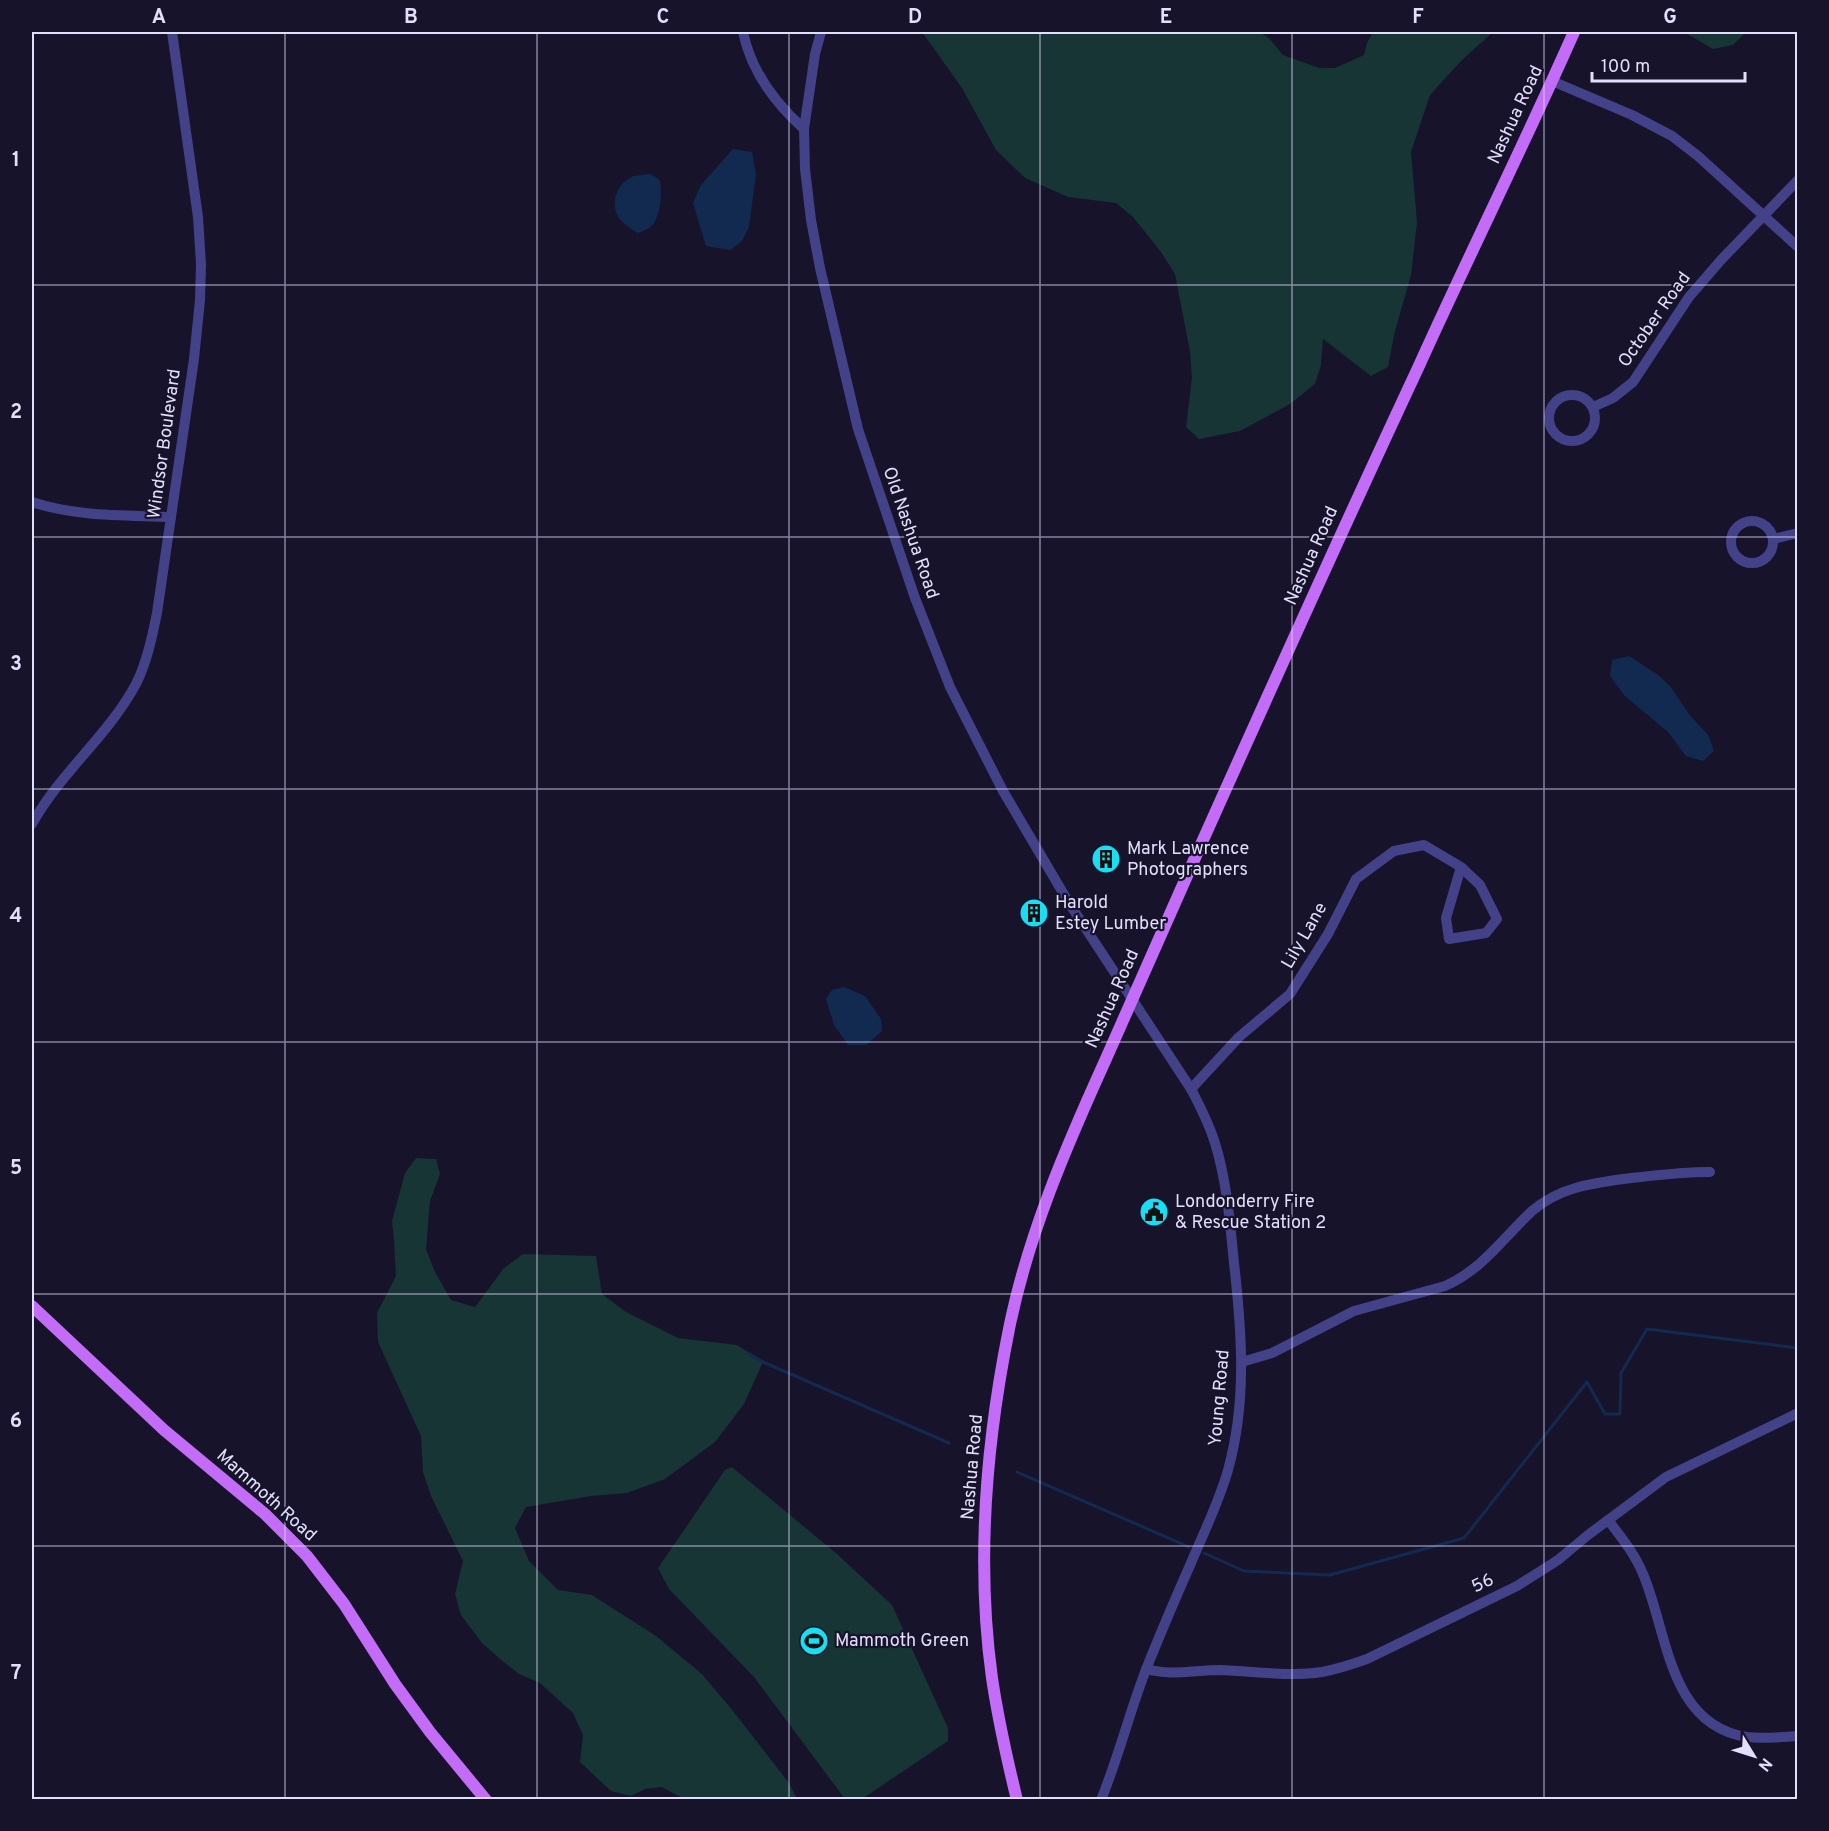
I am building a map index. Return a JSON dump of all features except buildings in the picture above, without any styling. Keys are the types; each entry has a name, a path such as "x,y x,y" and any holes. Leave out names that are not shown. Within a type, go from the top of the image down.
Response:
{"main road":[{"name":"Nashua Road","path":"1017,1800 992,1678 984,1585 987,1488 998,1394 1013,1310 1040,1218 1079,1119 1132,1000 1385,439 1574,32"},
{"name":"Mammoth Road","path":"32,1306 164,1430 265,1514 307,1556 344,1604 395,1684 430,1732 486,1800"}],"street":[{"name":"Windsor Boulevard","path":"32,824 42,807 115,717 140,675 157,616 197,335 201,264 198,217 172,32"},
{"path":"743,32 752,58 771,94 785,112 804,129"},
{"name":"Old Nashua Road","path":"821,32 815,54 804,129 805,169 820,268 858,429 915,598 950,687 1003,791 1069,903 1132,1000"},
{"path":"1552,81 1632,115 1672,136 1698,156 1797,247"},
{"name":"October Road","path":"1593,407 1613,398 1633,382 1689,297 1797,180"},
{"path":"1566,395 1575,395 1583,398 1593,407 1595,422 1591,431 1584,438 1574,441 1564,440 1552,431 1549,414 1552,405 1558,399 1566,395"},
{"path":"32,502 49,508 83,514 171,517"},
{"path":"1750,521 1767,526 1773,539 1770,553 1763,560 1754,563 1740,560 1731,545 1736,529 1742,523 1750,521"},
{"path":"1773,539 1797,533"},
{"name":"Lily Lane","path":"1191,1089 1239,1037 1290,993 1328,934 1356,879 1394,851 1425,845 1461,867 1480,885 1497,919 1486,933 1449,939 1446,918 1461,867"},
{"name":"Young Road","path":"1101,1800 1146,1669 1211,1517 1227,1472 1237,1426 1242,1362 1238,1295 1225,1189 1215,1142 1191,1089 1132,1000"},
{"path":"1242,1362 1272,1353 1354,1311 1456,1281 1485,1260 1534,1209 1565,1191 1588,1184 1673,1173 1710,1172"},
{"name":"56","path":"1146,1669 1171,1673 1218,1670 1299,1674 1345,1667 1367,1659 1517,1586 1558,1560 1666,1477 1797,1413"},
{"path":"1608,1520 1639,1564 1677,1681 1696,1710 1715,1725 1737,1735 1761,1738 1797,1736"}],"green space":[{"path":"922,32 1259,32 1269,38 1283,55 1319,68 1335,68 1364,55 1373,32 1493,32 1461,61 1430,95 1411,152 1417,222 1411,275 1394,335 1388,367 1371,376 1323,339 1321,365 1315,384 1290,404 1240,431 1199,439 1186,427 1192,378 1190,352 1175,274 1161,252 1133,217 1116,203 1068,197 1025,178 996,150 962,88"},
{"path":"1684,32 1746,32 1733,45 1713,49"},
{"path":"416,1158 436,1159 440,1174 430,1201 426,1249 435,1272 451,1300 475,1307 504,1268 523,1254 596,1256 602,1294 626,1312 678,1338 737,1345 763,1362 744,1404 715,1442 665,1479 627,1493 591,1496 526,1507 515,1528 529,1561 558,1590 592,1595 656,1636 702,1674 789,1783 797,1799 684,1799 662,1787 645,1789 631,1796 611,1791 580,1762 583,1735 573,1713 540,1683 519,1674 500,1659 482,1643 461,1615 455,1594 463,1561 431,1496 423,1472 421,1436 378,1342 377,1313 396,1276 392,1221 405,1173"},
{"name":"Mammoth Green","path":"732,1467 837,1554 892,1605 948,1728 948,1741 862,1799 845,1799 754,1677 669,1589 658,1568 725,1470"}],"water":[{"path":"733,149 752,152 756,174 749,227 742,241 730,250 706,246 693,203 701,185"},
{"path":"650,174 660,180 660,208 652,225 637,233 619,218 615,207 616,195 631,177"},
{"path":"1629,656 1670,686 1689,714 1708,735 1714,751 1703,761 1686,756 1668,732 1625,696 1610,676 1612,660"},
{"path":"844,987 865,996 881,1019 882,1031 866,1045 848,1045 834,1025 826,999 832,990"}],"waterway":[{"path":"1204,1553 1244,1571 1330,1575 1464,1538 1587,1382 1605,1414 1620,1414 1621,1373 1647,1329 1798,1348"},
{"path":"748,1353 763,1362 949,1443"},
{"path":"1017,1472 1189,1547"}],"place":[{"name":"Mark Lawrence Photographers","path":"1106,859"},
{"name":"Harold Estey Lumber","path":"1034,913"},
{"name":"Londonderry Fire & Rescue Station 2","path":"1154,1212"},
{"name":"Mammoth Green","path":"814,1641"}]}
